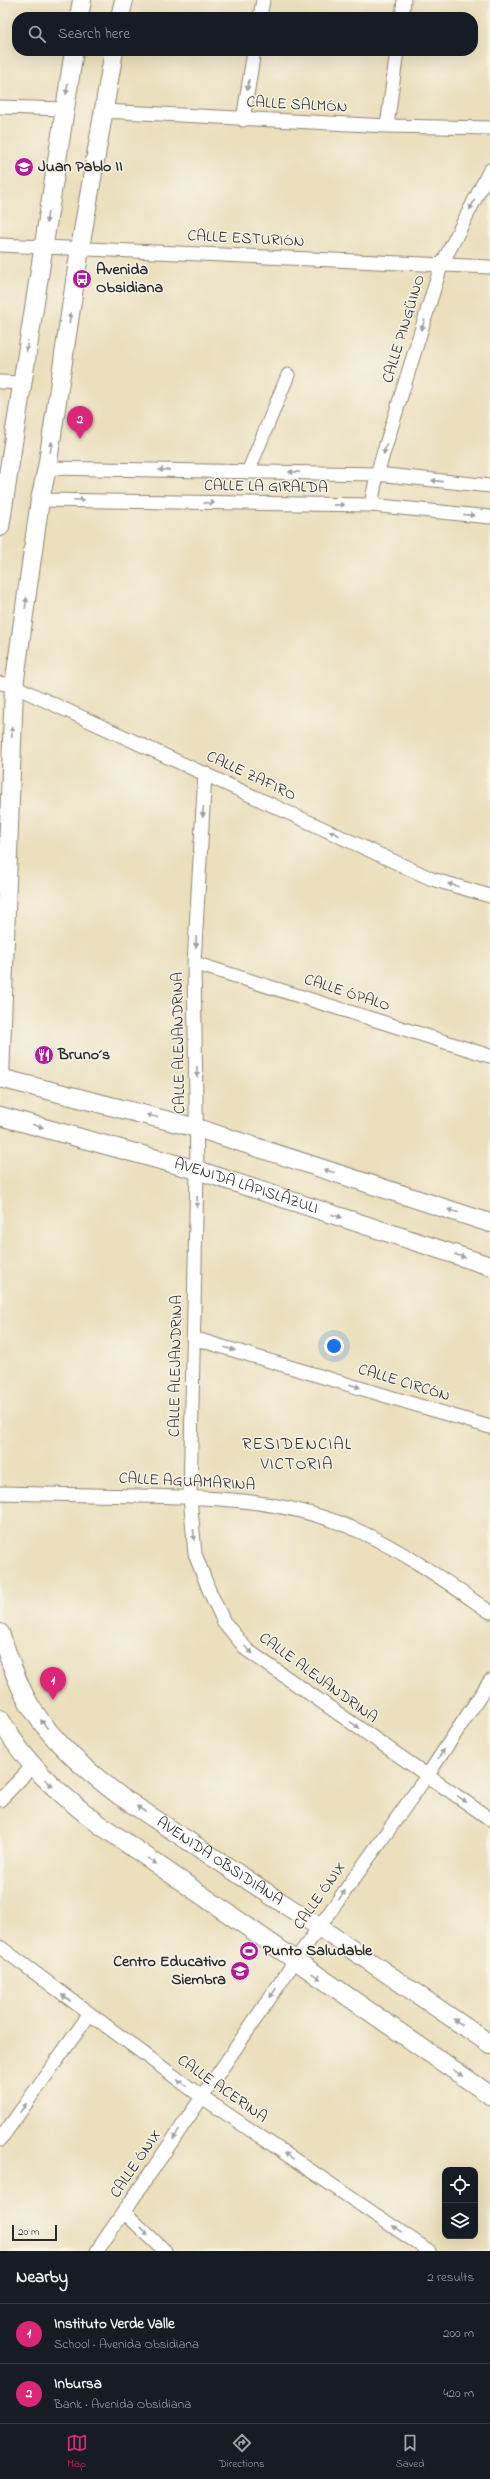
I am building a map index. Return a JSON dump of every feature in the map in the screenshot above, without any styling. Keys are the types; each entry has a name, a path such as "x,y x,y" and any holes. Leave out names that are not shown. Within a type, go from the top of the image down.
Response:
{"street":[{"path":"80,12 82,0"},
{"path":"121,12 124,0"},
{"path":"261,12 263,0"},
{"path":"403,12 404,0"},
{"path":"0,527 42,247 73,56"},
{"path":"113,56 80,248 47,468 7,684 0,1078 197,1128 490,1223"},
{"path":"242,120 253,56"},
{"path":"387,126 396,56"},
{"path":"0,107 64,109"},
{"name":"CALLE SALMÓN","path":"103,111 242,120 387,126 490,128"},
{"name":"CALLE PINGÜINO","path":"371,505 377,474 441,266 490,170"},
{"name":"CALLE ESTURIÓN","path":"0,245 441,266 490,266"},
{"path":"248,472 288,375"},
{"path":"0,382 22,383"},
{"name":"CALLE LA GIRALDA","path":"47,468 377,474 490,486"},
{"name":"CALLE LA GIRALDA","path":"40,500 371,505 490,517"},
{"name":"CALLE ZAFIRO","path":"7,684 205,773 432,879 490,896"},
{"name":"CALLE ALEJANDRINA","path":"205,773 194,963 197,1170 190,1497 195,1554 209,1590 224,1622 248,1650 490,1819"},
{"name":"CALLE ÓPALO","path":"194,963 490,1056"},
{"name":"AVENIDA LAPISLÁZULI","path":"0,1116 197,1170 490,1266"},
{"name":"CALLE CIRCÓN","path":"193,1338 490,1427"},
{"name":"CALLE AGUAMARINA","path":"0,1493 190,1497 244,1500 306,1512 360,1532 408,1556 490,1612"},
{"name":"AVENIDA OBSIDIANA","path":"0,1633 13,1670 32,1709 65,1750 120,1796 319,1927 490,2044"},
{"name":"CALLE ÓNIX","path":"97,2251 295,1961 427,1776 490,1681"},
{"path":"0,1719 32,1767 64,1797 99,1824 295,1961 490,2094"},
{"path":"0,1800 32,1767"},
{"name":"CALLE ACERINA","path":"0,1947 89,2015 202,2097 429,2251"},
{"path":"0,2140 89,2015"},
{"path":"124,2212 165,2251"}],"place":[{"name":"Juan Pablo II","path":"24,167"},
{"name":"Avenida Obsidiana","path":"82,279"},
{"name":"Inbursa","path":"80,439"},
{"name":"Bruno´s","path":"44,1055"},
{"name":"Instituto Verde Valle","path":"53,1700"},
{"name":"Punto Saludable","path":"249,1951"},
{"name":"Centro Educativo Siembra","path":"240,1971"}],"district":[{"name":"RESIDENCIAL VICTORIA","path":"297,1454"}]}
